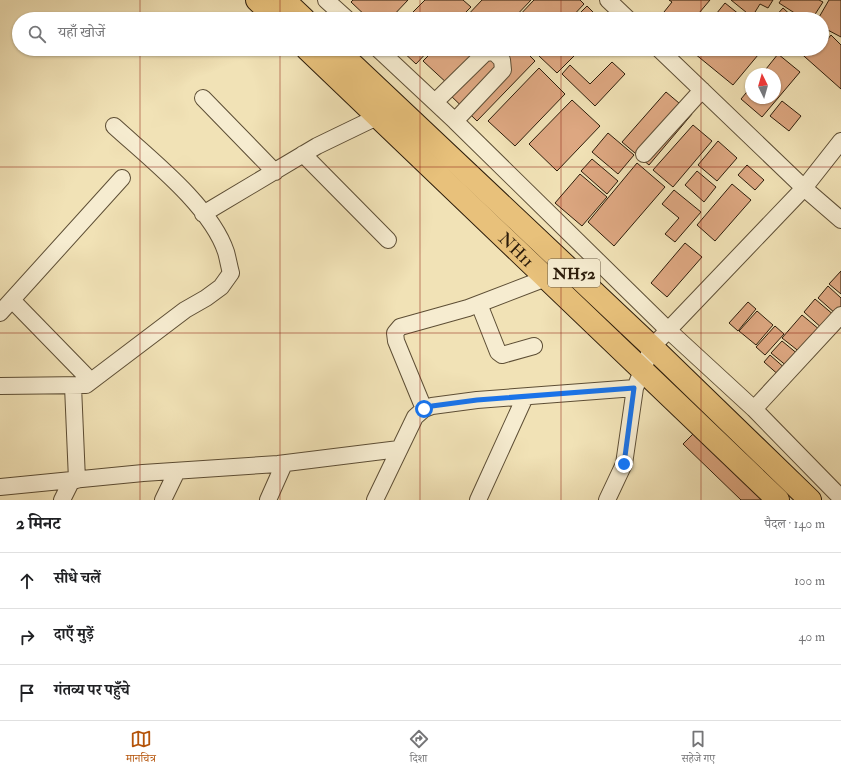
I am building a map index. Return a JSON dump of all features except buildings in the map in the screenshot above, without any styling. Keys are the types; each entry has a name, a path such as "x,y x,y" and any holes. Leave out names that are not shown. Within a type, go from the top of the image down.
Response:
{"highway":[{"path":"257,0 270,12"},
{"path":"284,0 297,12"},
{"name":"NH11","path":"314,56 546,278 639,379 778,500"},
{"name":"NH52","path":"343,56 652,346 810,500"}],"street":[{"path":"326,0 339,12"},
{"path":"608,0 621,12"},
{"path":"385,56 455,121 667,329 754,409 841,498"},
{"path":"434,102 482,56"},
{"path":"455,121 503,70 502,60 498,56"},
{"path":"666,56 804,188 841,220"},
{"path":"644,154 702,90"},
{"path":"202,98 275,172"},
{"path":"203,214 303,154 377,117"},
{"path":"0,386 86,385 185,310 221,287 231,273 226,251 214,229 188,194 114,126"},
{"path":"607,500 624,464 639,379 652,346 804,188 841,141"},
{"path":"303,154 388,240"},
{"path":"0,313 122,178"},
{"path":"424,409 396,341 395,332 400,327 479,304 546,278"},
{"path":"12,300 92,381"},
{"path":"479,304 498,352 502,355 534,346"},
{"path":"754,409 841,315"},
{"path":"376,500 415,417 424,409 432,406 477,400 525,398 639,379"},
{"path":"62,500 74,480 73,386"},
{"path":"478,500 525,398"},
{"path":"0,487 177,471 284,464 399,450"},
{"path":"268,500 284,464"},
{"path":"163,500 177,471"}],"route":[{"path":"424,409 432,406 477,400 533,397 634,388 624,464"}]}
